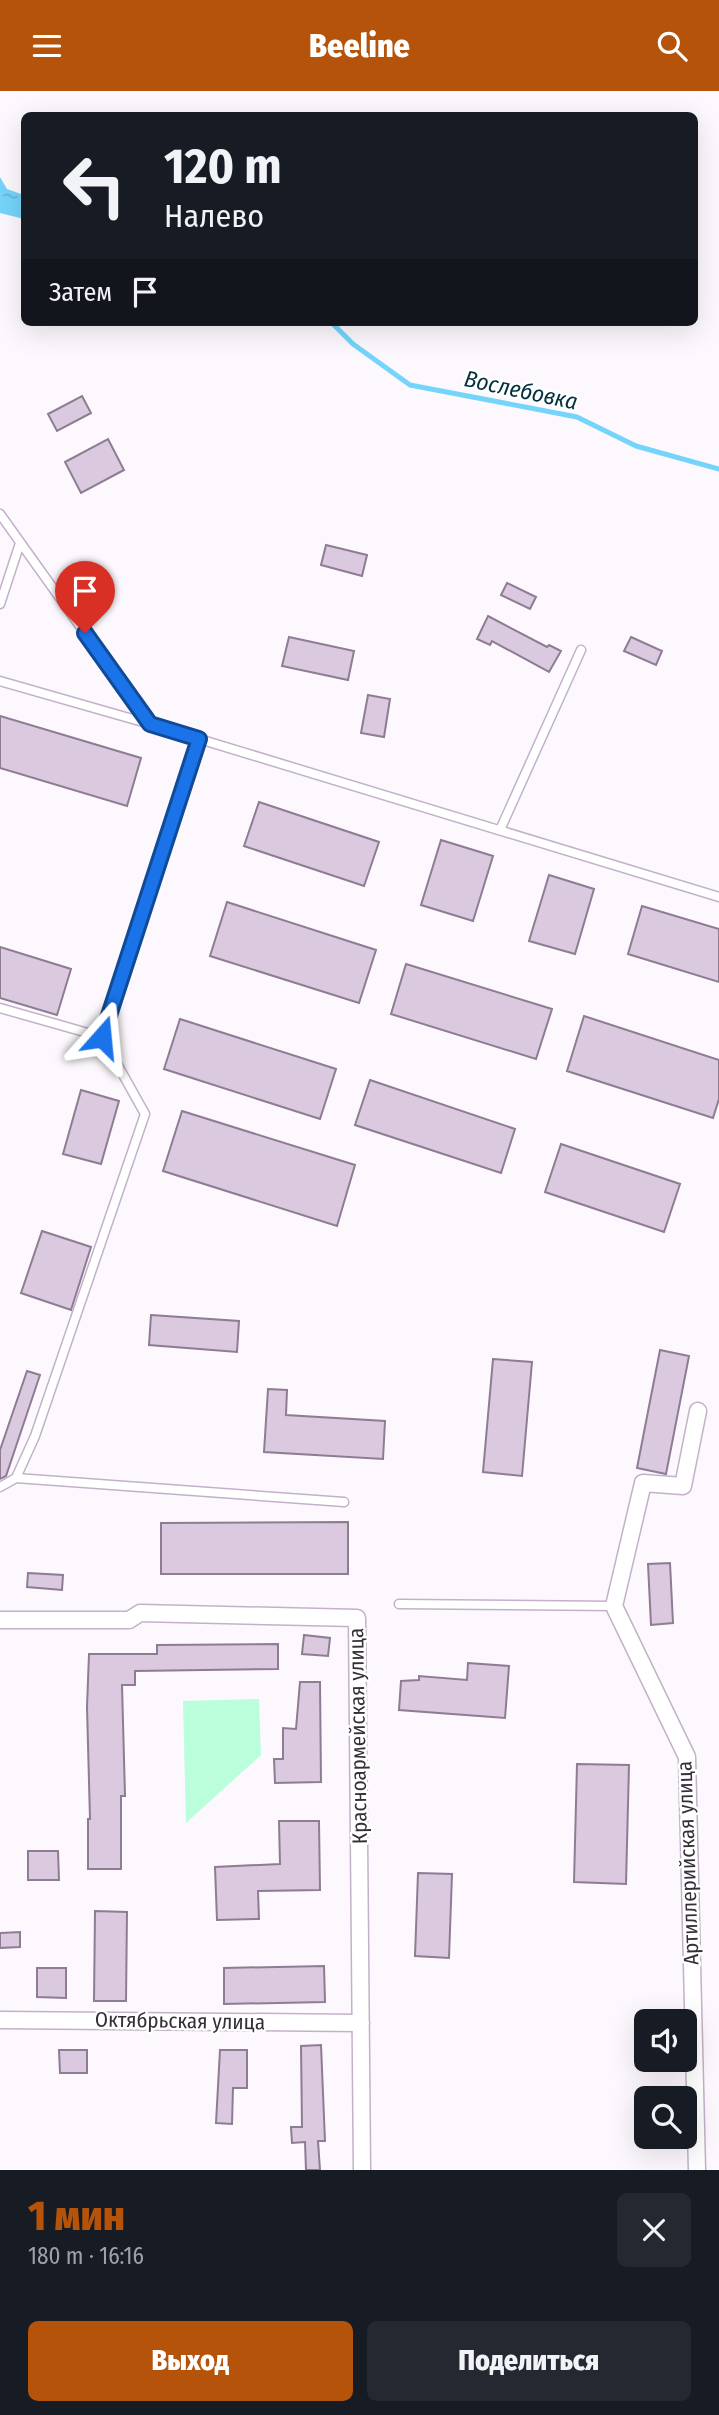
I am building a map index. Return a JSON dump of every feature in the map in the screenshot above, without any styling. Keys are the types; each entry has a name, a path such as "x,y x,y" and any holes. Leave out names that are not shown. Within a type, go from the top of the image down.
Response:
{"street":[{"path":"614,1606 643,1483 683,1486 698,1411"},
{"name":"Артиллерийская улица","path":"614,1606 687,1757 697,2170"},
{"name":"Красноармейская улица","path":"0,1620 129,1620 141,1613 357,1618 362,2170"},
{"name":"Октябрьская улица","path":"0,2019 361,2023"}],"lane":[{"path":"0,514 150,724"},
{"path":"0,604 20,543"},
{"path":"500,830 581,650"},
{"path":"0,681 719,897"},
{"path":"102,1037 199,739"},
{"path":"0,1008 102,1037 145,1114 35,1436 16,1478"},
{"path":"0,1487 16,1478 344,1502"},
{"path":"399,1604 614,1606"}],"green space":[{"path":"259,1699 261,1755 186,1823 183,1701"}],"water":[{"path":"0,177 7,189 21,194 21,218 0,213"}],"building":[{"path":"82,396 91,413 57,431 48,414"},
{"path":"108,439 124,470 81,493 65,462"},
{"path":"326,545 367,555 362,576 321,565"},
{"path":"507,583 536,597 530,609 501,595"},
{"path":"488,616 547,647 549,645 561,651 549,672 492,641 490,645 477,639"},
{"path":"289,637 354,651 348,680 282,666"},
{"path":"631,637 662,651 656,665 624,651"},
{"path":"368,695 390,699 384,737 361,733"},
{"path":"0,716 141,758 127,806 0,768"},
{"path":"259,802 379,842 364,886 244,846"},
{"path":"441,840 493,856 473,921 421,905"},
{"path":"549,875 594,889 575,954 529,941"},
{"path":"227,902 376,950 359,1003 210,956"},
{"path":"642,906 719,929 719,982 628,954"},
{"path":"0,947 71,969 57,1015 0,998"},
{"path":"406,964 552,1009 536,1059 391,1014"},
{"path":"584,1016 719,1060 719,1099 713,1118 567,1071"},
{"path":"180,1019 336,1069 320,1119 164,1069"},
{"path":"370,1080 515,1129 501,1173 355,1125"},
{"path":"81,1090 119,1101 101,1164 63,1154"},
{"path":"182,1111 355,1165 337,1226 163,1171"},
{"path":"561,1144 680,1184 664,1232 545,1192"},
{"path":"42,1231 91,1247 71,1310 21,1293"},
{"path":"151,1315 239,1321 237,1352 149,1345"},
{"path":"660,1350 689,1356 666,1474 637,1468"},
{"path":"493,1359 532,1362 522,1476 483,1472"},
{"path":"27,1371 40,1375 6,1476 0,1479 0,1450"},
{"path":"268,1389 287,1390 286,1415 385,1421 383,1459 264,1452"},
{"path":"348,1522 348,1574 161,1574 161,1523"},
{"path":"670,1563 673,1623 651,1625 648,1564"},
{"path":"28,1573 63,1575 62,1590 27,1587"},
{"path":"304,1635 330,1638 328,1656 302,1654"},
{"path":"278,1644 278,1669 135,1671 135,1685 122,1685 125,1796 121,1796 121,1869 88,1869 89,1654 157,1654 157,1645"},
{"path":"468,1663 509,1666 505,1718 399,1710 401,1681 419,1680 419,1676 467,1680"},
{"path":"300,1682 320,1682 321,1782 275,1783 274,1759 283,1759 283,1728 296,1729"},
{"path":"577,1764 629,1765 626,1884 574,1882"},
{"path":"279,1821 319,1821 320,1890 258,1891 259,1919 217,1920 215,1867 280,1864"},
{"path":"28,1851 58,1851 59,1880 28,1880"},
{"path":"418,1873 452,1874 449,1958 415,1956"},
{"path":"95,1911 127,1912 126,2001 94,2001"},
{"path":"20,1932 20,1947 0,1948 0,1933"},
{"path":"324,1966 325,2002 224,2004 224,1968"},
{"path":"37,1968 66,1968 66,1998 37,1997"},
{"path":"321,2045 325,2141 318,2141 320,2170 306,2170 305,2142 292,2143 291,2127 302,2127 301,2046"},
{"path":"59,2050 87,2050 87,2073 60,2073"},
{"path":"220,2050 247,2050 247,2088 233,2088 232,2124 216,2123"}],"waterway":[{"name":"Вослебовка","path":"335,326 353,344 410,385 577,417 636,446 719,469"}],"route":[{"path":"85,633 150,724 199,739 102,1037"}]}
